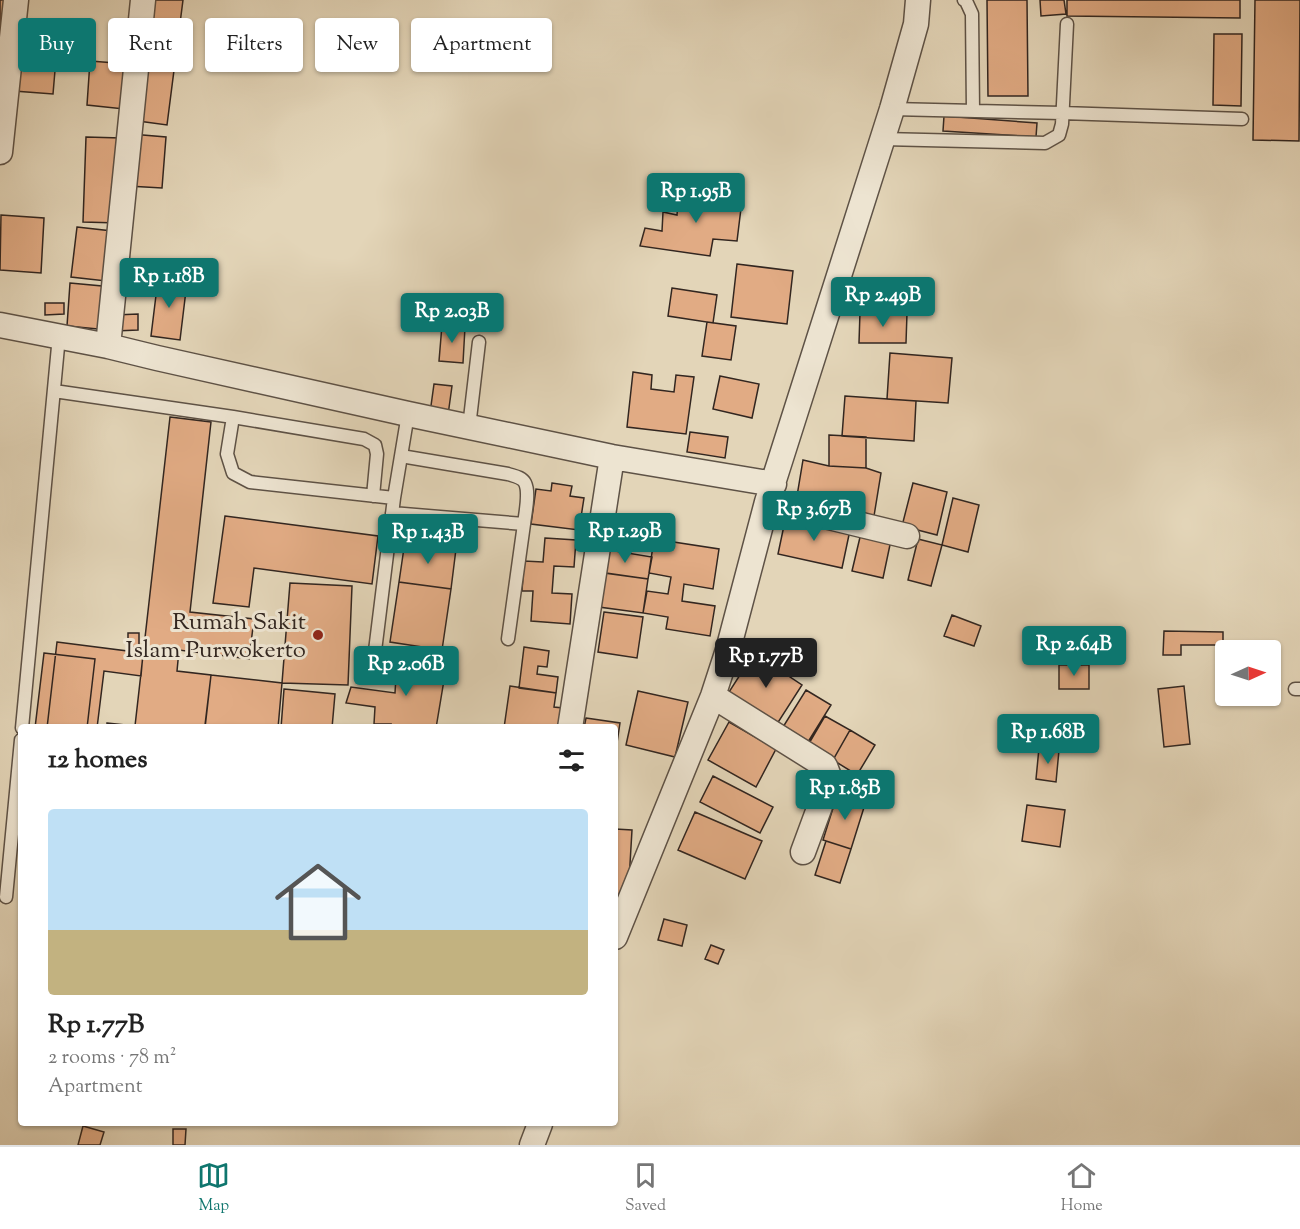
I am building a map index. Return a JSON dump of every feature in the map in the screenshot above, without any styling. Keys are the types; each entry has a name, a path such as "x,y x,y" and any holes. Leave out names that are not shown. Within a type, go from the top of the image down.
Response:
{"street":[{"path":"0,152 16,0"},
{"path":"108,346 142,0"},
{"path":"618,929 713,696 728,651 770,493 892,109 916,24 918,0"},
{"path":"0,325 108,346 770,493 907,536"},
{"path":"571,724 612,457"},
{"path":"713,696 825,765 830,779 803,852"},
{"path":"532,1145 539,1126"}],"lane":[{"path":"964,0 972,14 973,111"},
{"path":"883,139 1045,143 1059,135 1062,124 1067,24"},
{"path":"892,109 1242,119"},
{"path":"22,724 59,336"},
{"path":"469,428 479,342"},
{"path":"54,391 364,439 375,445 377,454 373,495"},
{"path":"373,667 394,498 408,414"},
{"path":"233,417 227,454 233,473 250,483 394,498"},
{"path":"401,456 508,474 525,482 527,491 524,524 508,639"},
{"path":"392,513 524,524"},
{"path":"6,897 18,771"}],"building":[{"path":"0,0 8,0 0,66"},
{"path":"146,0 183,0 181,18 144,18"},
{"path":"987,0 1027,0 1028,96 988,96"},
{"path":"1040,0 1064,0 1066,14 1041,16"},
{"path":"1067,0 1240,0 1240,18 1067,16"},
{"path":"1255,0 1300,0 1299,141 1253,140"},
{"path":"18,32 18,72 55,72 53,94 14,91"},
{"path":"1214,34 1242,34 1241,106 1213,105"},
{"path":"96,61 108,62 108,72 127,72 124,109 87,105 89,72 96,72"},
{"path":"137,72 174,72 167,125 131,120"},
{"path":"944,116 1037,123 1036,137 943,131"},
{"path":"131,134 166,137 162,188 128,186"},
{"path":"86,137 121,138 118,223 83,222"},
{"path":"679,189 742,200 737,241 713,239 710,256 640,246 645,228 662,231 663,212 677,215"},
{"path":"1,215 44,218 41,273 0,270"},
{"path":"77,227 112,231 106,281 71,277"},
{"path":"737,264 793,271 787,324 731,317"},
{"path":"158,279 187,282 180,340 151,336"},
{"path":"70,283 102,286 98,329 67,326"},
{"path":"672,288 717,295 713,323 668,316"},
{"path":"45,303 64,303 64,314 45,315"},
{"path":"860,312 907,313 906,343 859,343"},
{"path":"138,314 138,330 115,331 115,315"},
{"path":"707,322 736,326 731,360 702,356"},
{"path":"442,325 465,327 463,363 439,361"},
{"path":"890,353 952,358 948,403 887,399"},
{"path":"633,372 652,375 651,389 674,392 676,375 694,377 686,434 627,427"},
{"path":"720,376 759,384 752,418 713,409"},
{"path":"434,384 452,386 448,415 430,413"},
{"path":"845,396 916,401 914,441 842,436"},
{"path":"170,417 211,422 190,612 254,619 249,659 179,650 177,671 211,675 205,724 135,724"},
{"path":"690,432 728,437 725,458 687,452"},
{"path":"829,435 866,437 866,468 829,466"},
{"path":"803,460 829,466 866,468 881,473 874,516 850,512 852,502 819,497 818,505 796,502"},
{"path":"552,483 572,486 570,496 584,498 579,530 531,524 536,489 551,491"},
{"path":"913,483 947,492 937,535 902,526"},
{"path":"953,498 979,505 968,552 942,545"},
{"path":"225,516 378,536 372,584 254,568 249,607 213,603"},
{"path":"786,516 850,530 842,568 778,554"},
{"path":"399,526 419,528 418,541 398,539"},
{"path":"861,533 891,540 883,578 852,571"},
{"path":"545,538 576,540 574,567 554,566 552,593 572,594 570,624 531,621 533,591 522,591 524,561 543,562"},
{"path":"654,539 719,549 713,589 684,584 682,601 715,606 710,636 666,629 668,617 643,613 647,591 668,594 671,577 649,573"},
{"path":"918,539 942,545 931,586 908,580"},
{"path":"405,541 456,549 451,589 399,582"},
{"path":"603,549 652,557 648,579 599,572"},
{"path":"604,573 648,579 643,613 599,607"},
{"path":"399,582 451,589 442,650 390,642"},
{"name":"Rumah Sakit Islam Purwokerto","path":"290,583 352,586 348,685 282,683"},
{"path":"604,612 643,617 637,658 598,652"},
{"path":"952,615 981,626 974,646 944,636"},
{"path":"1164,631 1223,632 1223,640 1215,640 1215,645 1181,645 1181,655 1163,655"},
{"path":"128,633 139,633 139,647 128,647"},
{"path":"57,642 143,653 141,676 104,671 97,724 47,724"},
{"path":"524,647 549,651 547,667 538,666 537,674 558,677 556,693 519,688"},
{"path":"44,653 95,659 87,724 35,724"},
{"path":"754,653 802,685 777,724 729,692"},
{"path":"397,660 446,668 437,724 374,724 375,707 346,703 351,687 395,693"},
{"path":"1059,665 1089,665 1089,689 1059,689"},
{"path":"211,675 282,683 278,724 205,724"},
{"path":"510,686 556,693 554,707 563,708 561,724 505,724"},
{"path":"1184,686 1190,744 1164,747 1158,689"},
{"path":"284,689 335,694 332,724 281,724"},
{"path":"806,690 831,705 808,742 783,727"},
{"path":"638,691 688,702 675,757 626,745"},
{"path":"825,716 850,730 833,760 808,745"},
{"path":"586,718 620,723 618,736 618,724 585,724"},
{"path":"729,722 776,749 756,787 708,760"},
{"path":"850,730 875,745 857,775 833,760"},
{"path":"1039,748 1059,750 1056,782 1036,779"},
{"path":"713,776 773,807 760,833 700,802"},
{"path":"838,792 866,801 851,849 823,840"},
{"path":"1027,805 1065,810 1060,847 1022,841"},
{"path":"695,812 762,841 745,879 678,850"},
{"path":"618,829 632,830 628,898 618,897"},
{"path":"826,841 851,849 840,883 815,875"},
{"path":"664,919 687,925 682,946 658,940"},
{"path":"711,945 724,950 718,964 705,959"},
{"path":"83,1126 104,1132 100,1145 78,1145"},
{"path":"173,1129 186,1129 185,1145 173,1145"}],"place":[{"name":"Rumah Sakit Islam Purwokerto","path":"318,635"}]}
